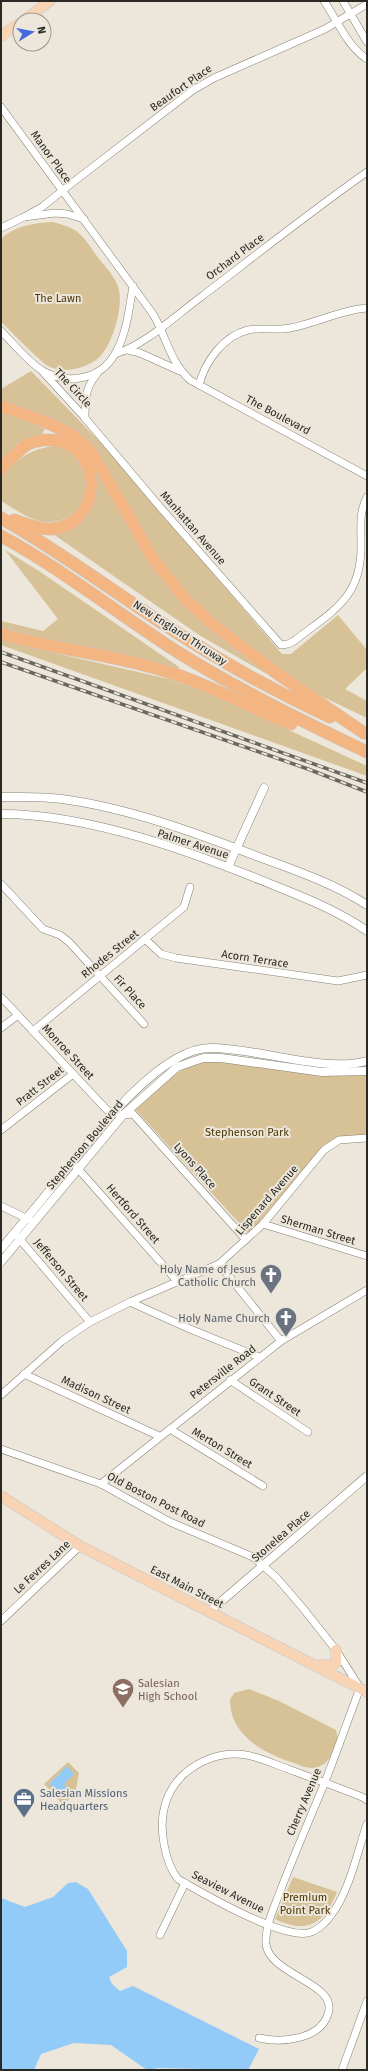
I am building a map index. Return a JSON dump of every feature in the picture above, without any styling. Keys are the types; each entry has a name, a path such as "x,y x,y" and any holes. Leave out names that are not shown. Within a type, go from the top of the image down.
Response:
{"highway":[{"path":"1,406 66,432 83,442 92,453 154,560 186,600 211,623 263,663 365,734"},
{"path":"1,469 29,444 42,440 55,441 67,444 81,454 88,464 92,480 91,495 86,507 80,515 66,525 44,529 1,517"},
{"name":"New England Thruway","path":"1,517 69,559 177,633 222,660 292,699 365,734"},
{"name":"New England Thruway","path":"1,536 56,569 198,664 273,706 367,752"},
{"path":"1,634 46,646 117,659 162,670 223,692 308,730 350,744"}],"main road":[{"path":"35,12 50,1"},
{"path":"1,36 12,28"},
{"name":"East Main Street","path":"1,1496 80,1546 363,1690"},
{"path":"314,1665 332,1665 337,1660 336,1650"}],"street":[{"path":"324,1 336,22 360,55 367,59"},
{"path":"343,1 367,42"},
{"name":"Beaufort Place","path":"63,191 198,87 228,70 325,29 367,4"},
{"name":"Manor Place","path":"1,108 84,219"},
{"name":"Orchard Place","path":"115,354 128,350 161,327 328,199 367,172"},
{"path":"1,228 42,207 63,191"},
{"path":"24,217 55,213 67,214 84,219"},
{"name":"The Boulevard","path":"84,219 161,327 172,358 181,371"},
{"name":"The Circle","path":"85,418 85,396 90,383 115,354 127,323 133,286"},
{"path":"199,385 202,372 217,350 230,339 246,330 289,328 352,309 367,308"},
{"name":"The Circle","path":"1,331 42,371 85,418"},
{"name":"The Boulevard","path":"128,350 140,353 181,371 199,385 367,476"},
{"name":"The Circle","path":"42,371 60,378 72,380 86,378 100,370"},
{"name":"Manhattan Avenue","path":"85,418 278,642 284,645 288,644 348,597 354,586 361,561 361,511 367,497"},
{"path":"228,867 264,788"},
{"name":"Palmer Avenue","path":"1,797 47,798 89,803 176,827 237,848 312,878 367,905"},
{"name":"Palmer Avenue","path":"1,814 29,815 80,822 129,835 228,867 300,896 335,912 367,931"},
{"name":"Fir Place","path":"1,884 37,924 43,929 64,938 144,1024"},
{"name":"Rhodes Street","path":"33,1031 184,907 190,887"},
{"name":"Acorn Terrace","path":"145,939 161,954 176,958 338,981 367,975"},
{"name":"Monroe Street","path":"1,997 107,1110 119,1114"},
{"path":"1,1028 18,1015"},
{"name":"Stephenson Boulevard","path":"1,1262 17,1236 73,1163 168,1064 197,1050 209,1048 229,1048 338,1064 367,1061"},
{"name":"Stephenson Boulevard","path":"30,1220 79,1168 119,1114 177,1067 203,1058 221,1058 322,1072 367,1072"},
{"name":"Pratt Street","path":"1,1130 74,1074"},
{"name":"Lyons Place","path":"119,1114 133,1114 246,1240"},
{"name":"Lispenard Avenue","path":"1,1395 62,1340 90,1322 130,1302 219,1264 263,1224 324,1150 339,1140 367,1138"},
{"name":"Hertford Street","path":"73,1163 79,1168 176,1282"},
{"path":"1,1206 30,1220"},
{"name":"Sherman Street","path":"263,1224 367,1256"},
{"name":"Stephenson Boulevard","path":"1,1249 17,1236"},
{"name":"Jefferson Street","path":"17,1236 90,1322"},
{"path":"219,1264 281,1341"},
{"name":"Petersville Road","path":"101,1484 259,1357 281,1341 367,1290"},
{"path":"130,1302 190,1329 259,1357"},
{"name":"Madison Street","path":"24,1374 159,1436"},
{"name":"Grant Street","path":"230,1380 308,1432"},
{"name":"Merton Street","path":"170,1429 263,1486"},
{"name":"Old Boston Post Road","path":"1,1449 101,1484 170,1522 253,1557 264,1565 277,1578 336,1650 363,1690"},
{"name":"Stonelea Place","path":"210,1612 367,1476"},
{"name":"Le Fevres Lane","path":"1,1621 80,1546"},
{"name":"Cherry Avenue","path":"260,2038 279,2040 307,2036 323,2023 328,2015 329,2007 325,1996 307,1981 274,1960 269,1954 266,1944 268,1925 300,1839 363,1690"},
{"name":"Seaview Avenue","path":"367,1800 325,1782 257,1758 240,1755 228,1755 204,1760 180,1778 170,1791 163,1811 162,1823 172,1871 178,1879 268,1925 293,1933 310,1933 332,1915 344,1891 367,1824"},
{"path":"160,1935 185,1883"},
{"path":"342,2070 367,2001"}],"green space":[{"name":"The Lawn","path":"52,222 73,229 82,236 108,269 117,284 119,292 119,313 116,325 102,354 96,360 85,366 68,370 56,369 46,365 1,322 1,239 18,228 31,224"},
{"path":"31,371 107,449 282,654 291,654 338,615 367,650 367,668 345,689 367,701 367,718 321,696 281,670 226,629 194,601 168,572 94,446 74,430 62,424 1,401 1,389"},
{"path":"1,410 45,429 42,434 18,443 2,459"},
{"path":"52,446 66,449 73,454 83,471 85,491 82,501 77,509 69,516 60,521 48,522 35,520 1,501 1,476 24,456 36,450"},
{"path":"93,462 165,583 268,670 267,674 199,635 50,532 82,520"},
{"path":"5,550 39,571 179,667 178,671 1,628 1,621 43,631 58,619"},
{"path":"1,638 37,649 169,679 206,692 367,766 367,776 1,645"},
{"name":"Stephenson Park","path":"204,1062 245,1064 326,1074 367,1074 367,1136 337,1138 324,1145 249,1234 133,1107 175,1074"},
{"path":"249,1689 279,1701 336,1730 338,1739 334,1752 329,1759 318,1767 306,1767 271,1754 251,1741 242,1733 236,1723 230,1700 234,1693"},
{"path":"68,1762 79,1773 75,1794 63,1805 44,1784"},
{"name":"Premium Point Park","path":"293,1877 337,1892 326,1912 314,1923 306,1926 287,1924 275,1919"}],"water":[{"path":"67,1766 74,1774 64,1784 69,1792 62,1798 49,1784"},
{"path":"76,1882 88,1889 127,1951 127,1967 109,1977 112,1984 120,1991 133,1986 259,2049 248,2070 158,2068 147,2070 111,2045 74,2043 41,2054 34,2070 1,2070 1,1898 25,1907 53,1897 68,1883"}],"railway":[{"path":"1,652 367,783"},
{"path":"1,662 308,769 367,792"}],"place":[{"name":"Holy Name of Jesus Catholic Church","path":"271,1294"},
{"name":"Holy Name Church","path":"286,1338"},
{"name":"Salesian High School","path":"123,1708"},
{"name":"Salesian Missions Headquarters","path":"24,1818"}]}
